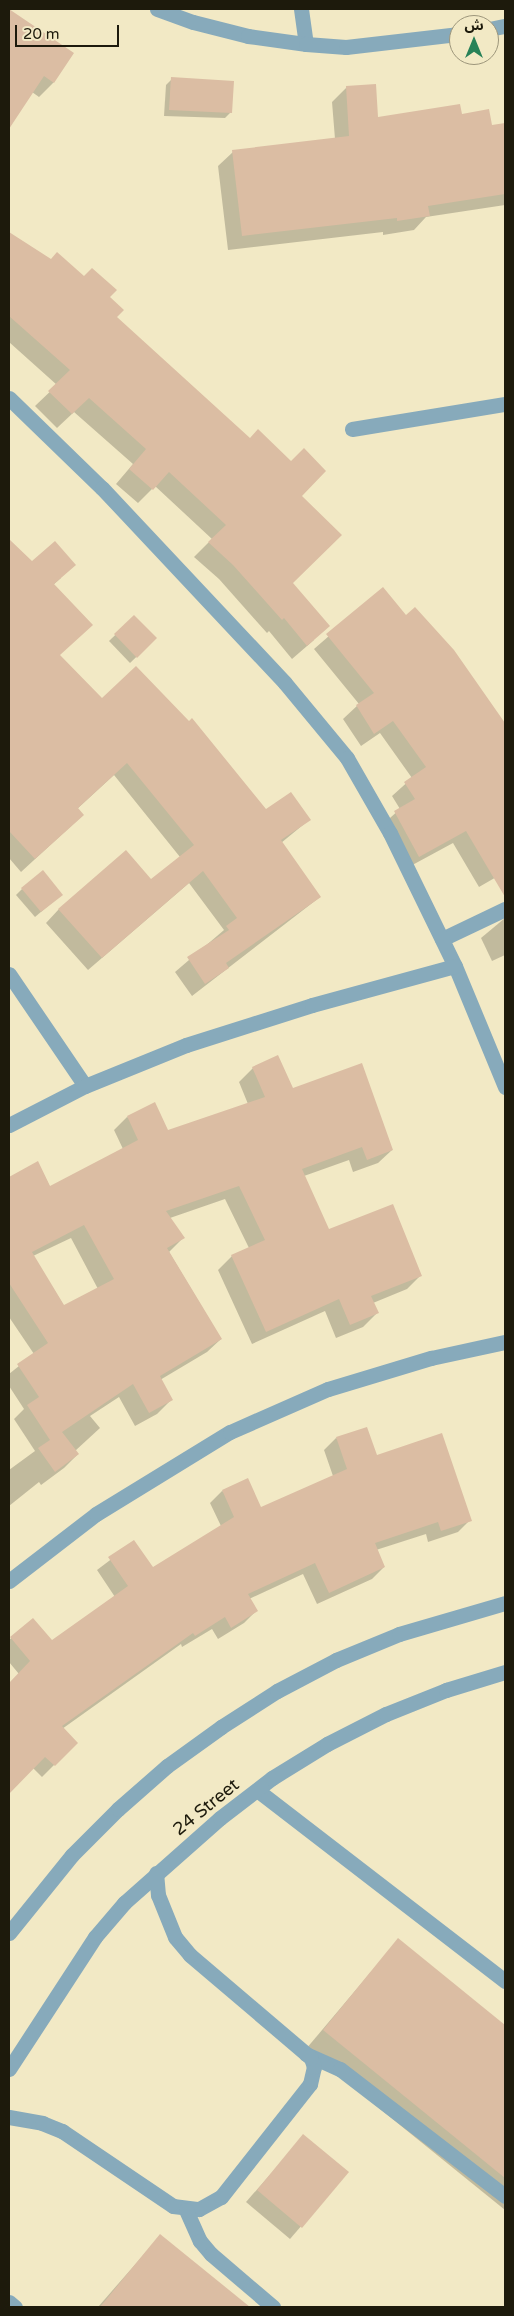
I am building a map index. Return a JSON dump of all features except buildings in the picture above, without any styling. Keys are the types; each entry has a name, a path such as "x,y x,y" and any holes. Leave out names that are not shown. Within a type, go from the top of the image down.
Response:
{"street":[{"path":"157,9 193,22 248,36 306,44 346,47 449,35"},
{"path":"302,9 306,44"},
{"path":"9,398 102,488 285,682 347,758 390,833 455,966 505,1087"},
{"path":"352,429 505,404"},
{"path":"442,939 505,909"},
{"path":"9,1125 85,1086 186,1045 312,1005 455,966"},
{"path":"9,974 85,1086"},
{"path":"9,1581 96,1514 238,1428 328,1389 379,1373 505,1342"},
{"path":"9,1933 72,1855 118,1809 167,1766 220,1727 277,1691 336,1660 399,1634 505,1603"},
{"name":"24 Street","path":"9,2069 95,1937 156,1873 257,1790 327,1744 386,1714 446,1690 505,1672"},
{"path":"257,1790 505,1981"},
{"path":"9,2117 42,2123 62,2131 173,2206 186,2210 205,2207 221,2196 310,2084 314,2067 306,2054 180,1943 165,1917 158,1895 156,1873"},
{"path":"306,2054 340,2069 505,2196"},
{"path":"186,2210 200,2241 211,2254 273,2307"},
{"path":"9,2302 16,2307"}]}
